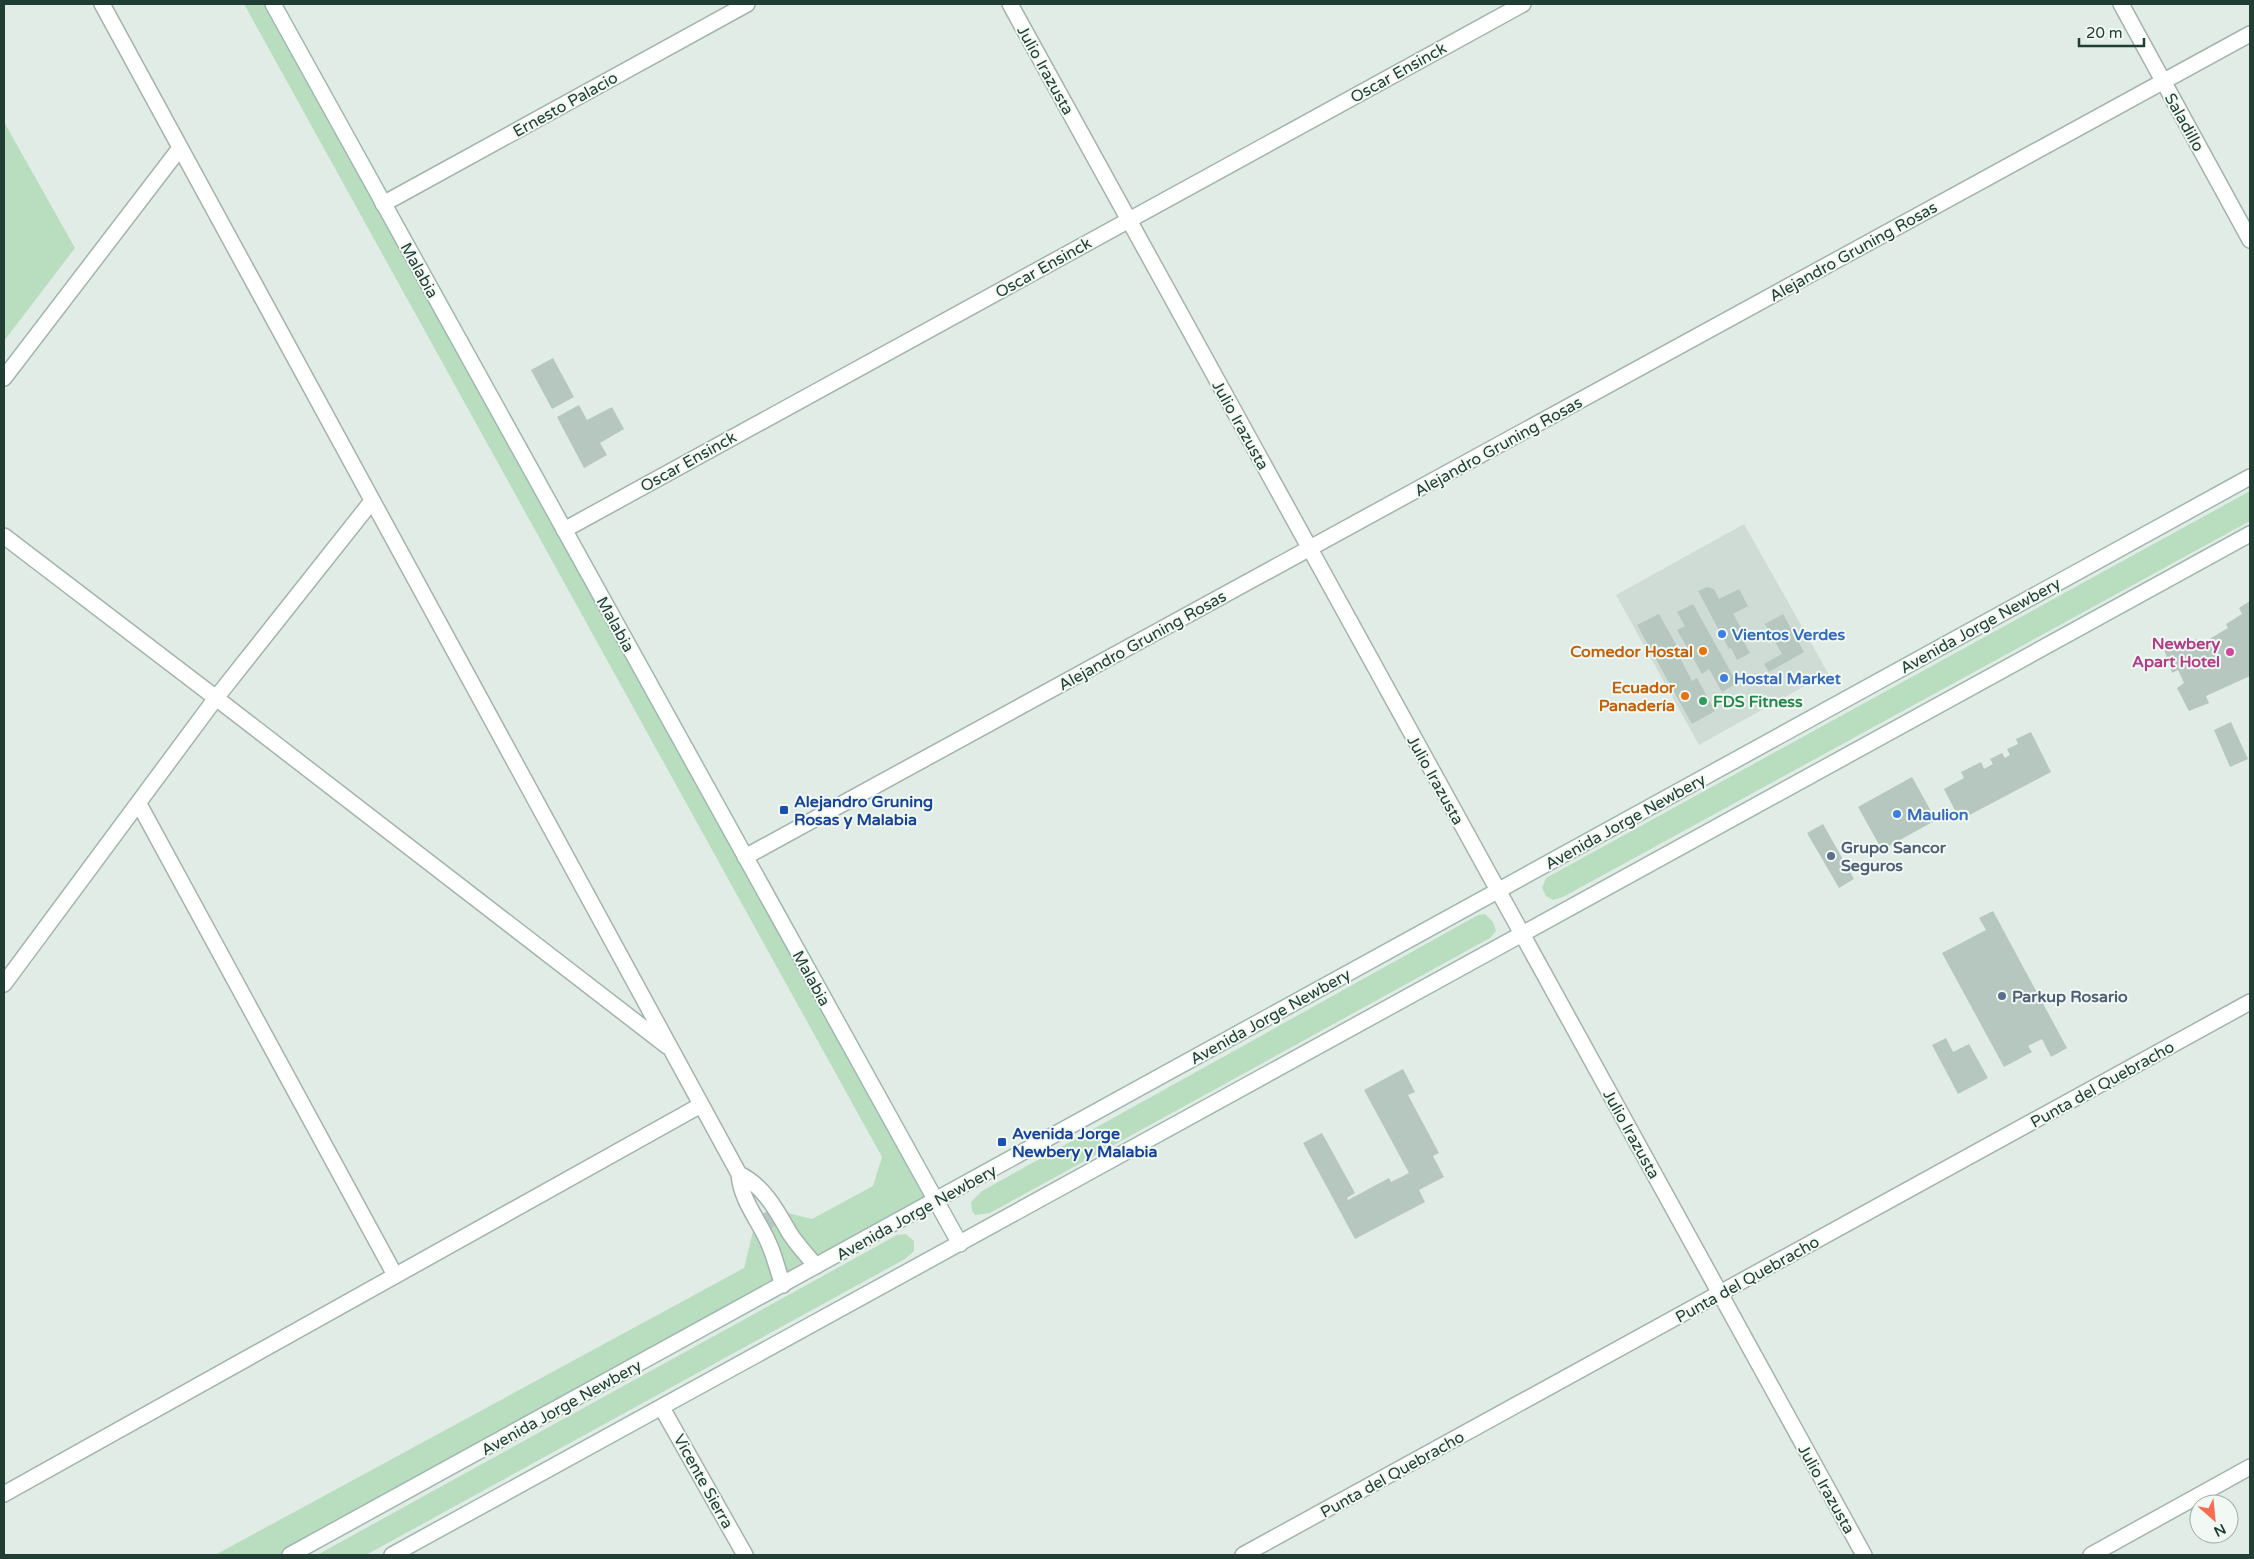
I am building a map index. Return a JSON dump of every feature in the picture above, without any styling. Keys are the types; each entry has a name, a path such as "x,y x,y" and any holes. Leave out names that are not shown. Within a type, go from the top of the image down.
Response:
{"street":[{"path":"102,4 740,1174 740,1187 769,1244 782,1285"},
{"name":"Malabia","path":"272,4 960,1244"},
{"name":"Ernesto Palacio","path":"383,204 747,4"},
{"name":"Julio Irazusta","path":"1010,4 1864,1555"},
{"name":"Oscar Ensinck","path":"564,530 1523,4"},
{"name":"Saladillo","path":"2121,4 2250,240"},
{"name":"Alejandro Gruning Rosas","path":"745,857 2250,34"},
{"path":"4,378 180,148"},
{"name":"Avenida Jorge Newbery","path":"290,1555 2250,477"},
{"path":"4,984 216,698 372,501"},
{"path":"392,1555 2250,534"},
{"path":"4,536 671,1049"},
{"path":"139,804 395,1275"},
{"name":"Punta del Quebracho","path":"1243,1555 2250,1002"},
{"path":"4,1494 701,1105"},
{"path":"740,1174 750,1179 771,1202 782,1216 790,1233 816,1266"},
{"name":"Vicente Sierra","path":"662,1408 745,1555"},
{"path":"2091,1555 2250,1468"}],"shaded area":[{"name":"Vientos Verdes","path":"1744,524 1828,673 1699,745 1616,595"}],"green space":[{"path":"244,4 273,4 936,1201 290,1555 215,1555 744,1268 753,1231 788,1213 812,1219 873,1186 882,1157"},
{"path":"4,122 75,248 4,341"},
{"path":"2250,491 2250,521 1563,897 1553,900 1546,896 1542,888 1546,878"},
{"path":"1485,914 1493,922 1496,931 1490,938 990,1213 975,1215 972,1211 971,1202 982,1191 1478,915"},
{"path":"906,1234 914,1241 914,1251 905,1259 366,1555 317,1555 897,1235"}],"building":[{"path":"553,358 574,397 552,409 531,370"},
{"path":"579,405 587,420 612,407 624,429 600,443 607,455 584,468 557,417"},
{"path":"1707,587 1714,589 1719,599 1739,589 1748,606 1733,614 1745,635 1741,636 1750,653 1737,660 1731,648 1729,649 1698,591"},
{"path":"2250,601 2250,676 2206,696 2209,703 2189,711 2177,688 2184,683 2178,670 2172,673 2164,649 2182,640 2185,645 2196,639 2199,645 2228,628 2226,624 2242,614 2239,608"},
{"path":"1693,604 1737,683 1722,692 1709,669 1702,674 1677,630 1685,626 1677,612"},
{"path":"1659,614 1683,657 1680,658 1692,681 1697,678 1715,711 1692,724 1637,625"},
{"path":"1783,614 1804,652 1769,672 1764,664 1782,654 1765,624"},
{"path":"2231,722 2248,759 2230,767 2214,730"},
{"path":"2031,732 2051,772 1960,820 1944,789 1964,778 1961,772 1981,762 1984,769 1993,764 1990,759 2002,753 2005,758 2010,755 2007,749 2018,744 2016,739"},
{"name":"Maulion","path":"1912,777 1936,820 1882,850 1858,807"},
{"name":"Grupo Sancor Seguros","path":"1823,824 1854,879 1839,888 1807,833"},
{"name":"Parkup Rosario","path":"1993,911 2067,1048 2051,1057 2042,1039 2028,1046 2032,1052 2004,1067 1942,953 1986,930 1979,918"},
{"path":"1946,1038 1953,1052 1969,1044 1988,1078 1958,1094 1932,1045"},
{"path":"1403,1069 1415,1092 1408,1095 1439,1153 1433,1156 1444,1177 1419,1190 1425,1202 1355,1239 1303,1143 1322,1133 1355,1193 1347,1198 1348,1200 1389,1178 1391,1182 1409,1173 1364,1090"},
{"path":"772,1209 779,1224 769,1229 762,1214"}],"place":[{"name":"Vientos Verdes","path":"1722,634"},
{"name":"Comedor Hostal","path":"1703,651"},
{"name":"Newbery Apart Hotel","path":"2230,652"},
{"name":"Hostal Market","path":"1724,678"},
{"name":"Ecuador Panadería","path":"1685,696"},
{"name":"FDS Fitness","path":"1703,701"},
{"name":"Alejandro Gruning Rosas y Malabia","path":"784,810"},
{"name":"Maulion","path":"1897,814"},
{"name":"Grupo Sancor Seguros","path":"1831,856"},
{"name":"Parkup Rosario","path":"2002,996"},
{"name":"Avenida Jorge Newbery y Malabia","path":"1002,1142"}]}
